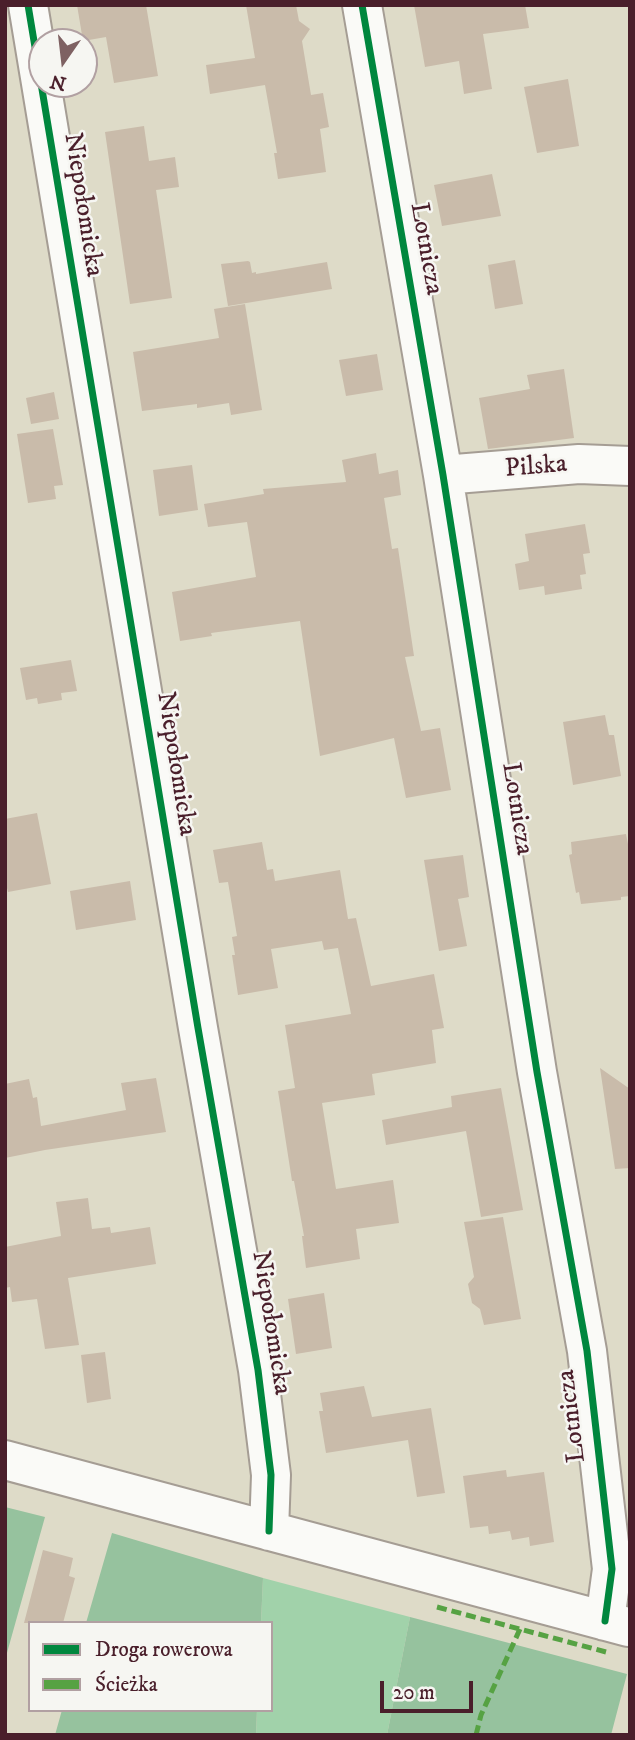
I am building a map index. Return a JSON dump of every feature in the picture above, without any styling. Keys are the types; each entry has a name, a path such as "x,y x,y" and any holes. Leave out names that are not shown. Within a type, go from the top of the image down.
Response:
{"street":[{"name":"Niepołomicka","path":"28,5 195,1015 257,1370 271,1475 269,1531"},
{"name":"Lotnicza","path":"362,5 443,475 535,1058 587,1351 617,1624"},
{"name":"Pilska","path":"443,475 579,464 630,466"},
{"path":"5,1460 617,1624"}],"green space":[{"path":"5,1507 45,1517 5,1660"},
{"path":"112,1533 263,1578 261,1621 87,1621"},
{"path":"263,1578 410,1617 387,1735 256,1735 257,1712 273,1712 273,1621 261,1621"},
{"path":"410,1617 627,1674 611,1735 387,1735"},
{"path":"61,1712 257,1712 256,1735 55,1735"}],"building":[{"path":"77,5 146,5 158,76 114,83 106,37 98,38 98,28 81,28"},
{"path":"246,5 296,5 299,21 310,29 302,41 311,95 323,93 329,127 320,129 326,172 278,179 274,153 277,153 265,85 210,94 206,65 255,58"},
{"path":"414,5 525,5 529,28 483,34 492,89 464,94 459,61 425,67"},
{"path":"568,79 579,146 537,153 524,87"},
{"path":"144,126 149,161 175,157 179,187 156,190 172,298 130,304 105,132"},
{"path":"492,174 501,216 442,226 434,185"},
{"path":"515,260 523,304 495,309 488,265"},
{"path":"248,261 252,273 256,274 327,262 332,289 228,306 221,264"},
{"path":"245,304 262,410 231,415 229,403 142,411 133,352 219,338 214,309"},
{"path":"377,354 383,390 346,396 339,360"},
{"path":"564,369 574,438 488,449 479,398 530,389 527,375"},
{"path":"54,392 59,419 31,424 26,398"},
{"path":"53,429 63,485 54,486 56,499 28,503 17,434"},
{"path":"376,453 379,474 398,470 401,495 384,498 392,549 398,548 414,656 405,657 421,731 440,728 451,790 406,798 394,738 320,756 300,621 211,633 212,636 180,641 172,592 256,577 247,522 208,527 204,504 264,494 263,489 346,482 342,460"},
{"path":"192,465 198,510 159,516 153,470"},
{"path":"585,524 590,553 583,554 586,574 580,575 582,589 545,595 544,586 519,590 515,564 529,561 525,534"},
{"path":"71,660 77,691 61,693 62,700 38,704 37,698 26,700 20,668"},
{"path":"605,715 609,735 614,735 621,776 573,785 563,722"},
{"path":"37,813 51,884 8,892 5,880 5,819"},
{"path":"626,834 630,854 630,896 621,897 621,900 581,904 579,892 576,893 569,855 572,854 571,842"},
{"path":"262,842 267,870 273,869 275,881 340,870 348,919 356,918 371,986 434,974 444,1028 432,1030 436,1063 372,1074 375,1095 322,1103 336,1189 393,1180 399,1223 356,1229 360,1259 306,1268 304,1236 292,1181 278,1091 295,1088 285,1025 351,1014 338,948 324,950 322,941 271,949 278,988 238,995 232,955 235,955 232,937 237,936 228,882 219,883 213,850"},
{"path":"463,855 469,897 458,899 467,946 439,951 424,860"},
{"path":"130,881 136,920 76,930 70,891"},
{"path":"600,1068 630,1089 630,1168 615,1169"},
{"path":"156,1078 166,1132 5,1158 5,1084 29,1079 33,1098 37,1097 41,1126 126,1110 121,1083"},
{"path":"501,1088 523,1210 481,1217 466,1131 386,1145 382,1120 452,1107 451,1096"},
{"path":"88,1198 92,1229 110,1227 111,1233 150,1227 156,1264 68,1278 79,1345 45,1349 37,1299 12,1302 10,1287 5,1288 5,1247 61,1236 56,1202"},
{"path":"503,1217 521,1319 484,1325 480,1309 472,1303 468,1284 474,1277 464,1222"},
{"path":"324,1293 332,1348 296,1354 288,1299"},
{"path":"105,1352 111,1399 87,1403 81,1355"},
{"path":"364,1386 372,1417 431,1408 445,1493 417,1497 408,1440 326,1453 319,1411 323,1411 320,1393"},
{"path":"506,1470 507,1477 544,1472 554,1542 530,1546 529,1537 512,1540 510,1531 489,1534 488,1526 470,1528 463,1476"},
{"path":"43,1550 73,1558 69,1576 75,1578 64,1621 24,1623"}],"marked path":[{"path":"437,1607 606,1652"},
{"path":"476,1735 481,1715 520,1629"}],"cycle path":[{"path":"28,5 198,1028 258,1370 271,1475 269,1531"},
{"path":"362,5 443,475 537,1072 587,1351 612,1569 605,1621"}]}
